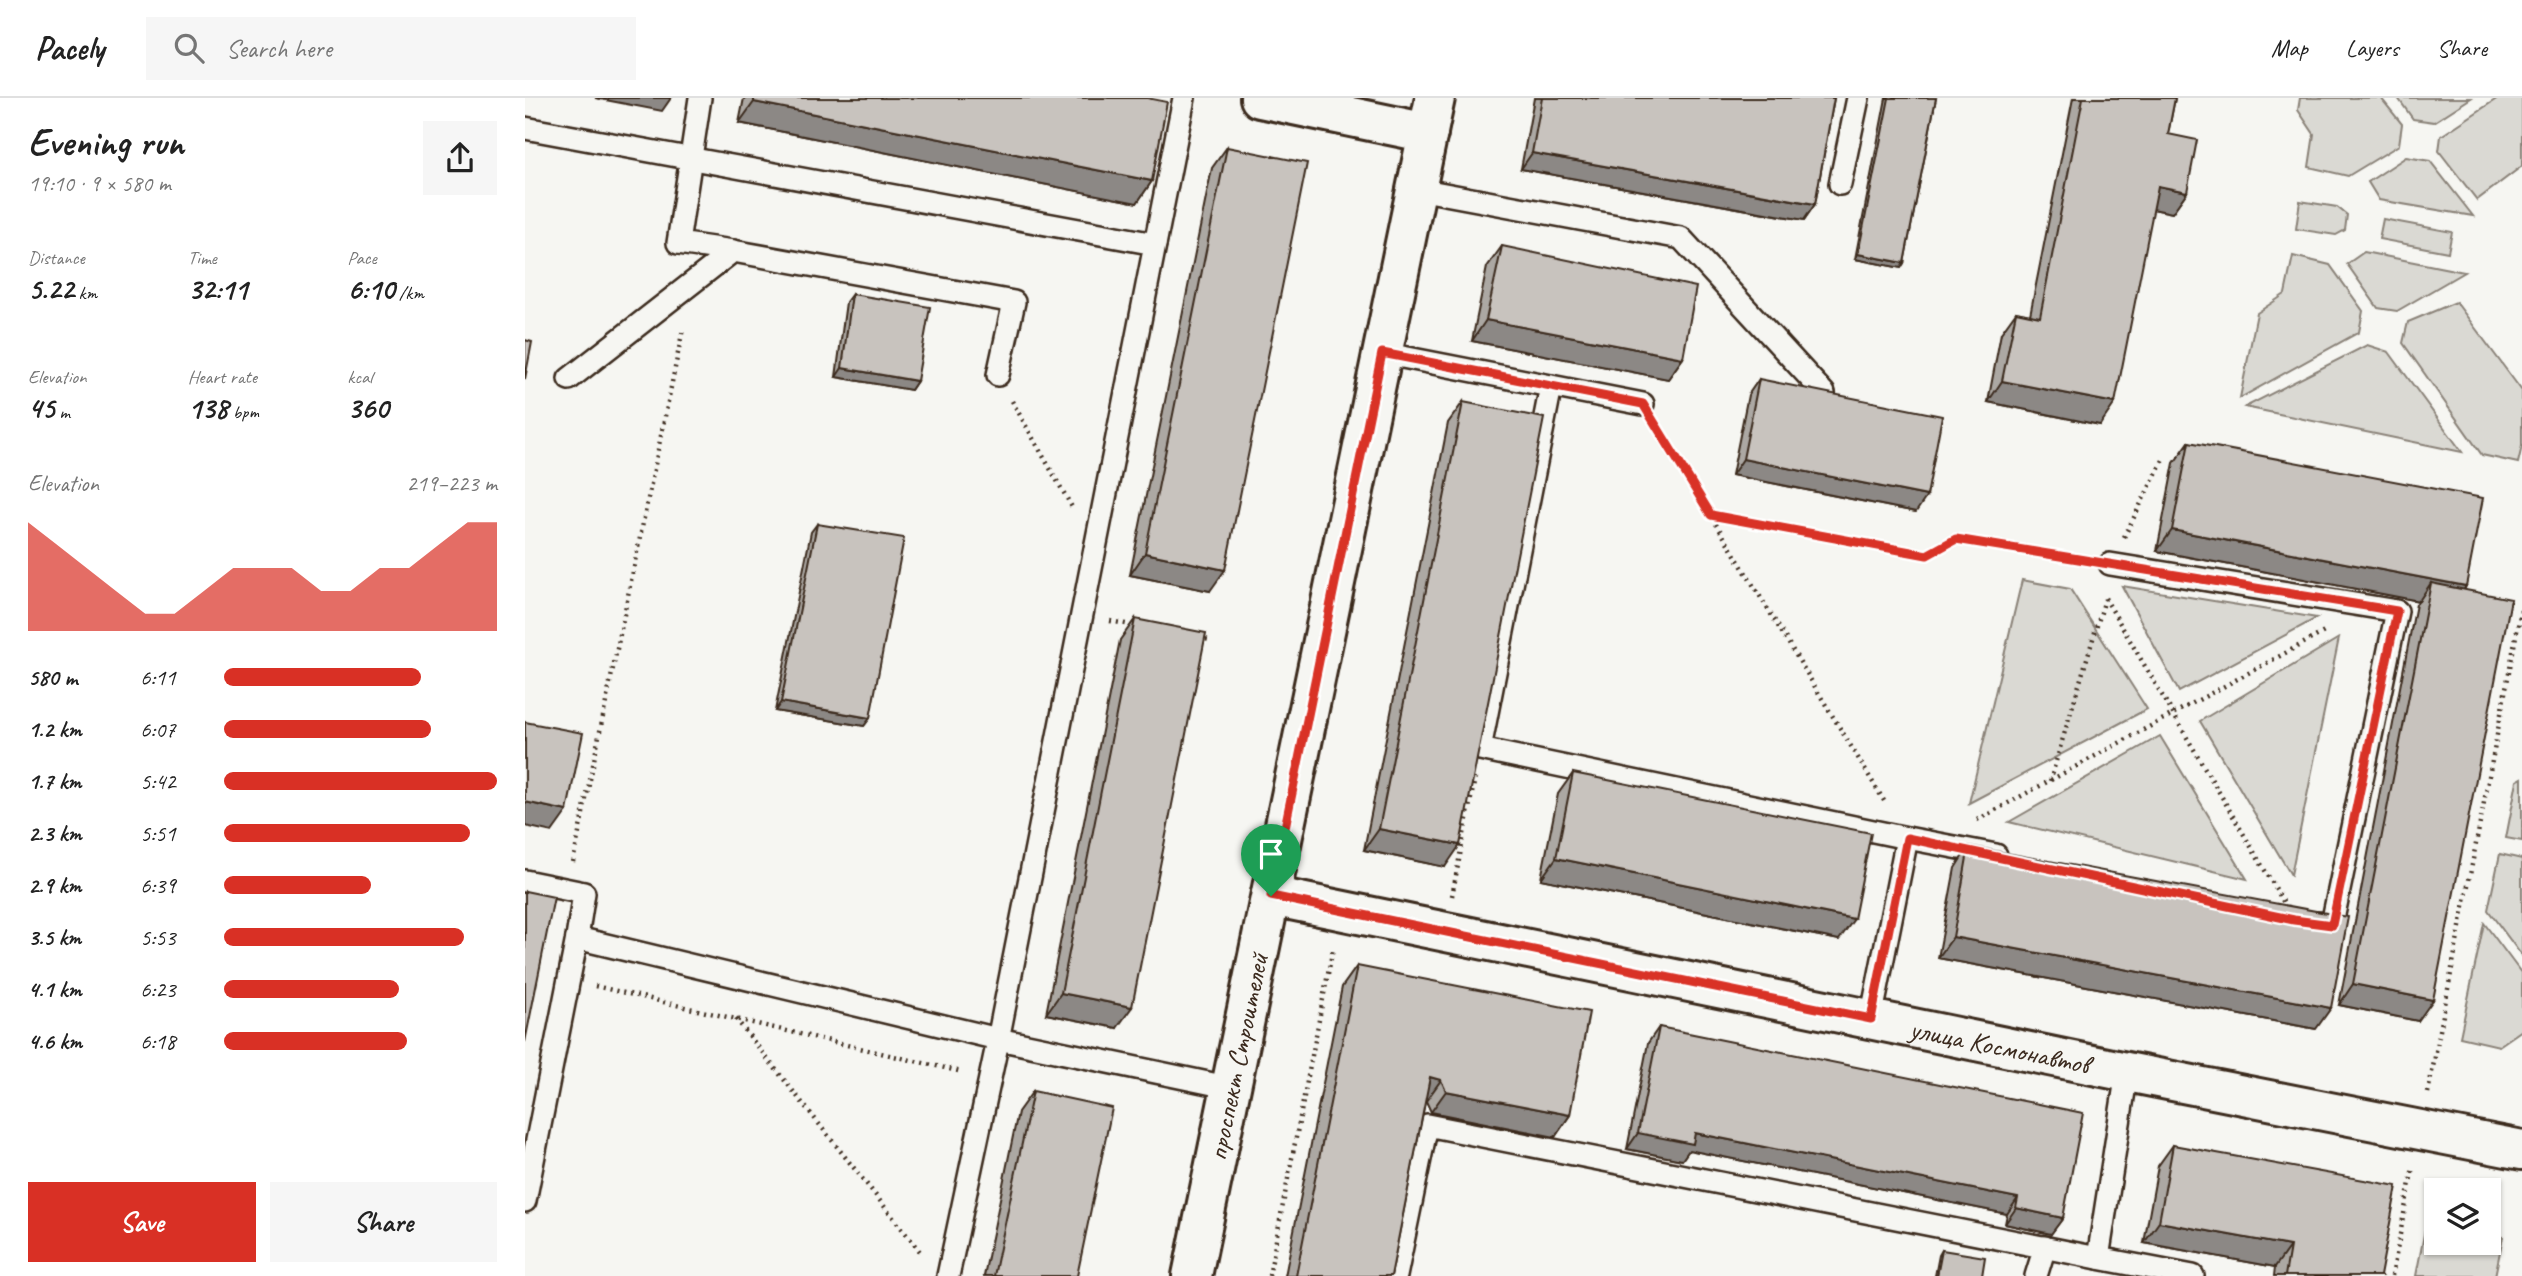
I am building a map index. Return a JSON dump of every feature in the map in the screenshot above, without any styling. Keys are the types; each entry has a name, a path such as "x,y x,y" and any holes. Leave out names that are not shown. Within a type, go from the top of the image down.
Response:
{"street":[{"path":"1260,98 1431,115"},
{"name":"проспект Строителей","path":"1192,1276 1431,115"},
{"name":"улица Космонавтов","path":"1271,896 2127,1072 2522,1150"}],"lane":[{"path":"701,98 678,243 1014,302 998,375"},
{"path":"948,1276 990,1078 1184,98"},
{"path":"1840,184 1857,98"},
{"path":"525,128 1155,244"},
{"path":"1417,189 1681,237 1824,393"},
{"path":"569,379 733,251"},
{"path":"1382,353 1643,404"},
{"path":"1551,386 1480,749 2015,860"},
{"path":"2110,564 2397,611 2332,925 2294,920"},
{"path":"1871,1019 1907,838"},
{"path":"525,881 583,893 577,938 525,1201"},
{"path":"577,938 998,1038 1232,1088"},
{"path":"2098,1258 2127,1072"},
{"path":"1396,1276 1427,1125 2193,1276"},
{"path":"2036,1276 2045,1247"}],"path":[{"path":"568,890 692,283"},
{"path":"998,375 1094,548"},
{"path":"1643,404 1907,838"},
{"path":"1711,515 1927,555 1956,539 2110,564 2163,460"},
{"path":"2050,781 2105,598 2294,920"},
{"path":"2392,1276 2522,605"},
{"path":"1936,842 2369,607"},
{"path":"1082,615 1146,628"},
{"path":"1197,638 1210,640"},
{"path":"1445,932 1480,749"},
{"path":"1269,1276 1335,940"},
{"path":"569,980 990,1078"},
{"path":"735,1018 923,1255"}],"shaded area":[{"path":"2300,98 2381,98 2402,124 2399,145 2348,176 2309,167 2314,134 2298,110"},
{"path":"2398,98 2471,98 2434,122 2413,119"},
{"path":"2498,98 2522,98 2522,166 2477,200 2439,151 2441,136"},
{"path":"2406,157 2430,161 2473,216 2379,200 2368,182"},
{"path":"2300,201 2337,207 2347,215 2345,230 2336,235 2296,229"},
{"path":"2383,219 2452,232 2448,252 2379,239"},
{"path":"2364,252 2464,272 2397,311 2378,308 2347,264"},
{"path":"2293,256 2330,265 2363,311 2359,332 2240,398 2257,313 2285,294"},
{"path":"2456,302 2522,391 2522,446 2518,463 2482,455 2403,343 2408,322"},
{"path":"2367,345 2389,352 2462,452 2245,407"},
{"path":"2022,580 2070,589 2147,709 1969,803"},
{"path":"2122,586 2317,618 2179,692"},
{"path":"2339,638 2291,875 2200,721"},
{"path":"2160,736 2247,879 2009,822"},
{"path":"2522,778 2522,841 2506,838 2517,781"},
{"path":"2500,854 2522,859 2522,956 2488,910"},
{"path":"2484,923 2522,974 2522,1030 2499,1046 2460,1037"},
{"path":"2424,1235 2424,1255 2499,1255 2495,1276 2416,1276"}],"building":[{"path":"754,98 1147,98 1167,102 1152,181 754,102"},
{"path":"1542,98 1834,98 1815,204 1532,153"},
{"path":"1889,98 1936,98 1904,263 1858,254"},
{"path":"2083,98 2175,98 2168,134 2197,140 2187,192 2158,186 2115,403 2002,381 2016,312 2040,317"},
{"path":"1227,147 1307,163 1225,570 1145,553"},
{"path":"1502,246 1696,287 1683,358 1486,320"},
{"path":"852,294 930,307 917,381 842,368"},
{"path":"525,340 532,342 525,379"},
{"path":"1759,379 1942,416 1927,496 1743,459"},
{"path":"1463,402 1544,418 1460,845 1379,829"},
{"path":"2189,442 2483,498 2466,586 2172,530"},
{"path":"817,524 904,538 870,718 781,702"},
{"path":"2431,583 2511,599 2433,1000 2353,984"},
{"path":"1135,619 1206,633 1132,1007 1061,993"},
{"path":"525,722 583,733 567,811 525,802"},
{"path":"1573,773 1871,833 1854,919 1556,858"},
{"path":"1969,846 2348,917 2331,1008 1953,937"},
{"path":"525,891 554,897 525,1042"},
{"path":"1357,966 1589,1012 1570,1115 1446,1091 1441,1080 1430,1077 1391,1276 1296,1276"},
{"path":"1659,1027 2083,1113 2063,1218 2016,1208 2018,1198 1695,1133 1693,1144 1638,1133"},
{"path":"1033,1091 1112,1108 1077,1276 994,1276"},
{"path":"2173,1145 2397,1186 2380,1276 2285,1276 2290,1246 2159,1222"},
{"path":"1942,1250 1985,1257 1982,1276 1937,1276"}],"route":[{"path":"1382,353 1643,404 1711,515 1927,555 1956,539 2397,611 2332,925 2294,920 1907,838 1871,1019 1271,896 1382,353"}]}
